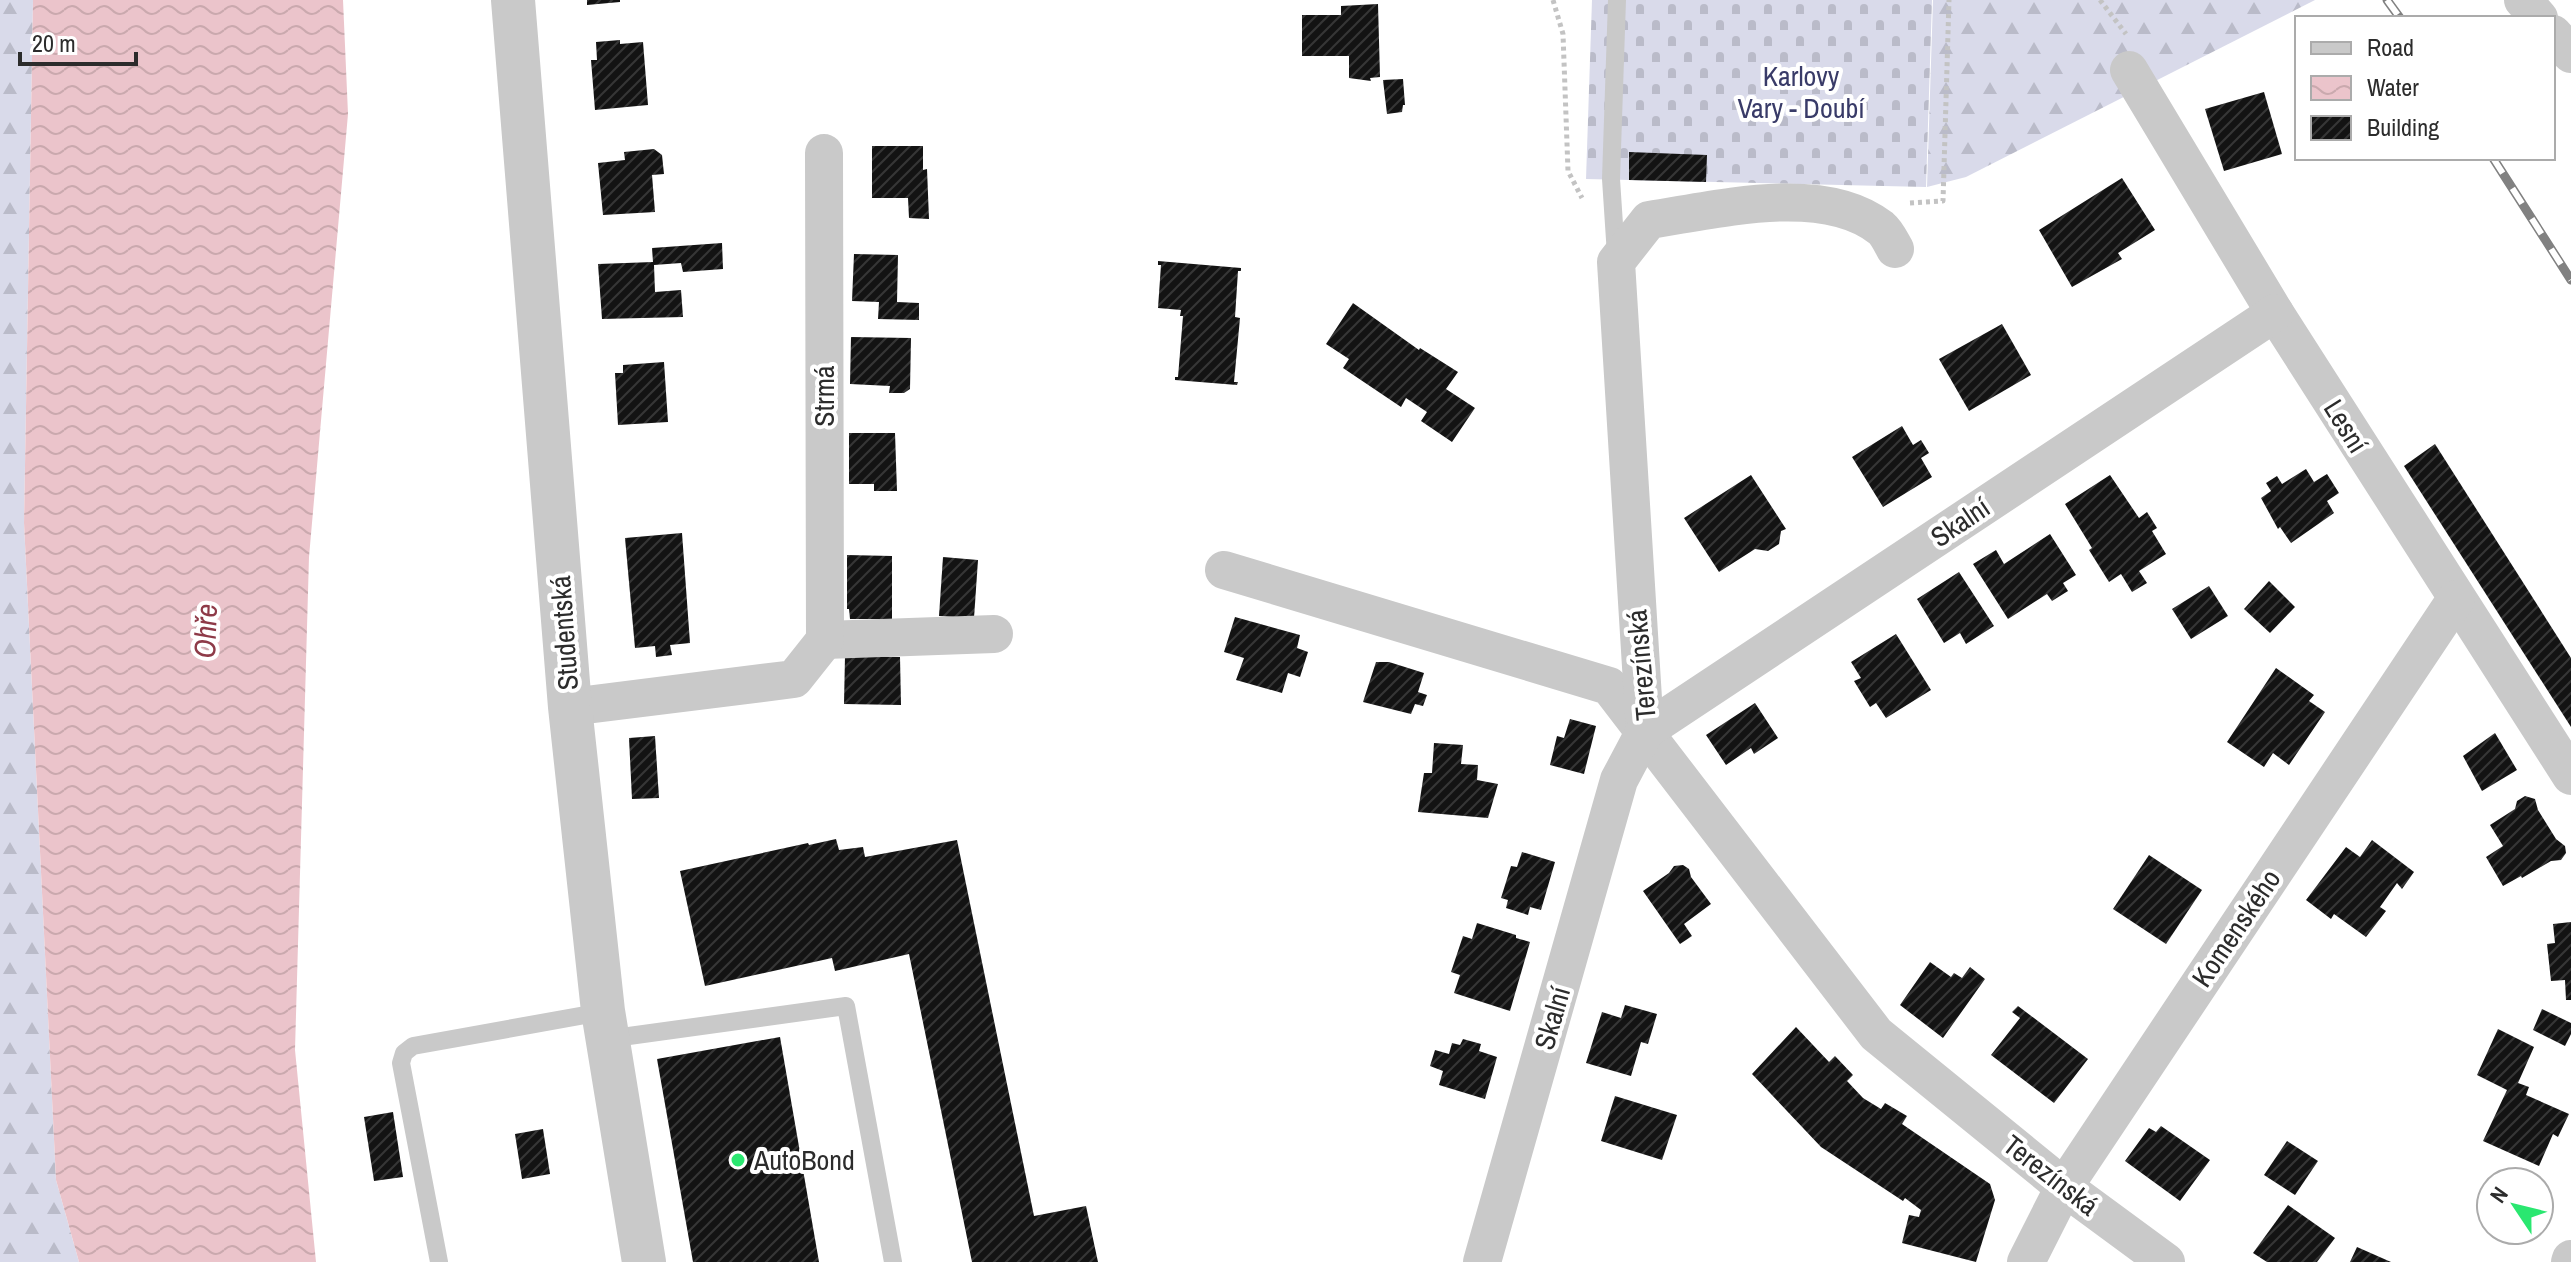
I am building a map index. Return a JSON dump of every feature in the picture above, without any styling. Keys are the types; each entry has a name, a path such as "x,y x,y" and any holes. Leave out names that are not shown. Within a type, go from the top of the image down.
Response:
{"street":[{"name":"Studentská","path":"513,0 570,707 605,1025 644,1262"},
{"path":"2523,0 2537,16"},
{"path":"2555,36 2571,54"},
{"name":"Lesní","path":"2129,70 2275,313 2571,776"},
{"name":"Strmá","path":"824,153 825,640"},
{"path":"1616,262 1649,220 1755,205 1817,203 1861,216 1884,230 1895,249"},
{"name":"Terezínská","path":"1616,262 1645,731 1876,1034 2064,1187 2166,1262"},
{"name":"Skalní","path":"1482,1262 1619,780 1645,731 2275,313"},
{"path":"1224,570 1609,686 1645,731"},
{"name":"Komenského","path":"2026,1262 2064,1187 2456,599"},
{"path":"570,707 794,679 825,640 994,634"}],"lane":[{"path":"1616,262 1611,179 1617,0"},
{"path":"439,1262 401,1063 404,1053 413,1046 605,1025 846,1006 893,1262"}],"path":[{"path":"1553,0 1563,34 1568,171 1616,262"},
{"path":"1904,203 1943,201 1949,0"}],"green space":[{"path":"0,0 33,0 24,523 56,1180 79,1262 0,1262"},
{"name":"Karlovy Vary - Doubí","path":"1592,0 1932,0 1926,187 1586,179"},
{"path":"1933,0 2315,0 1966,177 1927,187"}],"water":[{"name":"Ohře","path":"33,0 343,0 348,114 309,557 295,1050 316,1262 79,1262 56,1180 24,523"}],"building":[{"path":"587,0 620,0 620,2 587,5"},
{"path":"1378,4 1380,77 1370,78 1371,81 1349,78 1349,56 1302,56 1302,15 1341,15 1341,6"},
{"path":"620,40 620,44 643,42 648,105 595,110 591,60 597,60 596,42"},
{"path":"1403,79 1405,105 1402,112 1387,114 1383,80"},
{"path":"2264,92 2282,154 2224,171 2205,109"},
{"path":"872,146 923,146 929,219 909,218 908,198 872,198"},
{"path":"654,149 662,155 664,174 652,175 655,212 603,215 598,163 625,160 624,152"},
{"path":"1629,152 1707,155 1706,182 1629,180"},
{"path":"2122,178 2155,230 2118,253 2122,259 2072,287 2039,230"},
{"path":"722,243 723,269 683,272 681,263 654,265 655,292 681,290 683,317 602,319 598,264 653,262 652,248"},
{"path":"854,254 898,255 897,302 919,303 919,320 878,319 879,302 852,301"},
{"path":"1158,261 1241,268 1238,271 1235,317 1240,318 1234,382 1238,382 1237,385 1175,380 1178,377 1183,316 1180,316 1181,310 1158,308 1161,265"},
{"path":"1353,303 1419,350 1458,372 1446,389 1475,408 1452,442 1421,421 1427,412 1406,398 1401,407 1343,368 1349,359 1326,344"},
{"path":"2002,324 2031,375 1969,411 1939,359"},
{"path":"851,337 911,338 910,389 904,393 889,393 890,386 850,384"},
{"path":"664,362 668,422 618,425 615,373 623,373 623,365"},
{"path":"1902,426 1913,445 1921,440 1929,453 1921,458 1932,477 1883,507 1852,457"},
{"path":"849,433 895,433 897,491 874,491 874,484 849,484"},
{"path":"2435,444 2571,658 2571,727 2404,466"},
{"path":"2306,469 2314,482 2327,474 2339,493 2327,501 2334,513 2291,543 2280,527 2278,529 2261,498 2271,491 2266,483 2277,476 2282,484"},
{"path":"1751,475 1786,529 1781,531 1779,544 1768,551 1755,549 1719,572 1684,518"},
{"path":"2110,475 2139,518 2147,512 2157,528 2152,531 2166,554 2139,571 2147,583 2132,592 2121,574 2109,582 2065,504"},
{"path":"682,533 690,643 670,645 672,655 656,657 655,646 635,648 625,538"},
{"path":"2050,534 2076,575 2063,583 2068,591 2052,601 2047,594 2008,619 1973,564 1996,550 2004,564"},
{"path":"847,555 892,556 892,619 850,619 847,609"},
{"path":"943,557 978,560 974,618 939,616"},
{"path":"1959,572 1994,626 1966,644 1960,633 1944,643 1917,599"},
{"path":"2269,581 2295,607 2270,633 2244,609"},
{"path":"2209,586 2228,616 2191,639 2172,609"},
{"path":"1235,617 1300,635 1297,648 1308,652 1300,677 1288,673 1282,693 1236,680 1244,658 1224,652"},
{"path":"1896,634 1931,690 1886,718 1876,703 1870,707 1854,681 1861,678 1851,662"},
{"path":"845,656 900,657 901,705 844,704"},
{"path":"1376,662 1389,662 1424,673 1418,692 1427,695 1423,706 1415,704 1411,714 1363,702"},
{"path":"2276,668 2314,695 2309,701 2325,712 2289,765 2273,753 2264,767 2227,742"},
{"path":"1755,703 1778,738 1754,754 1751,748 1726,765 1706,735"},
{"path":"1570,719 1596,726 1584,774 1550,765 1557,736 1564,738"},
{"path":"2495,733 2517,770 2482,791 2463,756"},
{"path":"655,736 659,798 632,799 629,738"},
{"path":"1434,743 1463,745 1461,764 1478,765 1477,780 1498,784 1488,818 1418,812 1424,773 1432,773"},
{"path":"2525,796 2535,799 2538,810 2556,839 2565,846 2566,853 2561,860 2551,861 2503,886 2486,857 2503,846 2490,825 2515,809 2517,801"},
{"path":"836,839 839,850 863,847 865,857 957,840 1034,1216 1086,1206 1098,1262 972,1262 909,954 835,971 832,958 705,986 680,871"},
{"path":"2372,840 2414,872 2402,889 2397,883 2380,907 2386,911 2366,937 2334,914 2331,919 2306,900 2346,847 2360,857"},
{"path":"1522,852 1555,862 1541,910 1530,907 1528,915 1506,908 1508,900 1501,898 1511,866 1517,867"},
{"path":"2149,855 2202,890 2166,944 2113,909"},
{"path":"1683,865 1689,869 1691,877 1711,904 1684,924 1692,936 1680,944 1643,891 1674,866"},
{"path":"2571,922 2571,1000 2566,1000 2565,980 2551,981 2547,944 2555,943 2553,924"},
{"path":"1477,923 1530,942 1510,1011 1454,993 1460,975 1451,972 1463,936 1472,939"},
{"path":"1930,962 1951,977 1954,973 1962,978 1970,967 1985,979 1943,1038 1900,1005"},
{"path":"1625,1005 1657,1014 1648,1044 1641,1042 1631,1076 1586,1063 1602,1012 1621,1018"},
{"path":"2018,1006 2088,1059 2054,1103 1991,1055 2020,1018 2012,1012"},
{"path":"2542,1009 2571,1023 2571,1034 2565,1046 2533,1030"},
{"path":"1796,1027 1829,1062 1835,1056 1853,1075 1847,1081 1863,1098 1881,1109 1885,1103 1907,1116 1902,1124 1990,1184 1995,1200 1976,1262 1902,1243 1909,1215 1919,1217 1921,1210 1821,1147 1752,1074"},
{"path":"2498,1029 2534,1047 2518,1083 2529,1087 2526,1095 2569,1114 2558,1137 2553,1134 2539,1166 2483,1141 2507,1090 2477,1075"},
{"name":"AutoBond","path":"780,1037 819,1262 693,1262 657,1059"},
{"path":"1463,1039 1481,1044 1479,1051 1497,1057 1485,1099 1439,1085 1443,1071 1430,1066 1435,1050 1449,1054 1452,1043 1460,1045"},
{"path":"1615,1096 1677,1115 1662,1160 1601,1141"},
{"path":"393,1112 403,1177 374,1181 364,1117"},
{"path":"2161,1126 2210,1160 2180,1201 2125,1161 2149,1128 2156,1132"},
{"path":"543,1129 550,1174 522,1179 515,1134"},
{"path":"2287,1141 2318,1161 2295,1195 2264,1175"},
{"path":"2288,1205 2335,1238 2317,1262 2267,1262 2253,1253"},
{"path":"2357,1247 2391,1262 2350,1262"}],"railway":[{"path":"2387,0 2399,16"},
{"path":"2494,160 2571,280"}],"place":[{"name":"AutoBond","path":"738,1160"}]}
